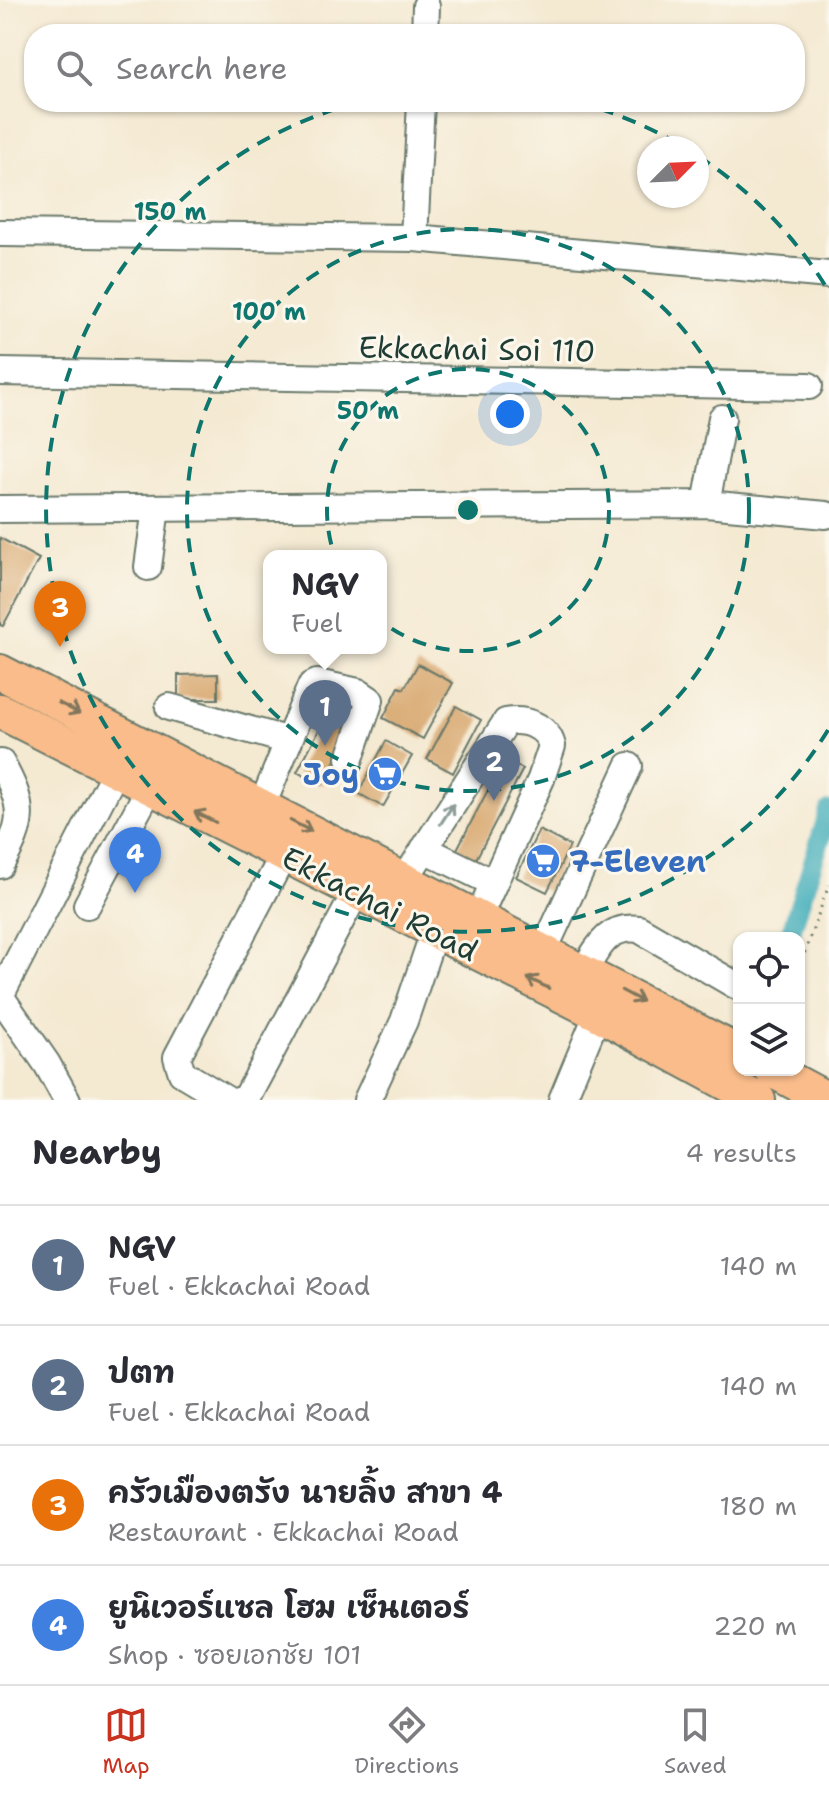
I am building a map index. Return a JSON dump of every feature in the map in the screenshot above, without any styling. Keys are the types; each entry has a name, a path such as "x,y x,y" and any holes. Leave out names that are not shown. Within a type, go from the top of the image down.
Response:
{"main road":[{"name":"Ekkachai Road","path":"0,672 405,879 477,920 584,971 724,1056 758,1100"},
{"name":"Ekkachai Road","path":"9,715 149,789 598,1013 724,1056"},
{"path":"784,1076 828,1100"}],"street":[{"path":"425,24 426,6"},
{"path":"414,238 420,112"},
{"path":"0,233 414,238 829,275"},
{"name":"Ekkachai Soi 110","path":"0,372 809,386"},
{"path":"706,504 722,418"},
{"path":"0,509 706,504 826,515"},
{"path":"148,567 156,508"},
{"path":"262,806 311,686 322,682 358,692 370,700 350,758"},
{"path":"169,707 289,741"},
{"path":"0,865 19,834 20,809 14,787 0,762 9,715"},
{"path":"405,879 506,722 529,722 546,733 552,746 541,779 477,920"},
{"path":"543,952 629,766"},
{"path":"67,1100 47,1064 0,996 116,770"},
{"path":"87,905 149,789"},
{"path":"424,849 494,883"},
{"path":"227,1100 182,1073 177,1057 283,856"},
{"path":"241,1100 247,1097 356,892"},
{"path":"584,971 601,941 626,927 639,929 733,984"},
{"path":"367,1100 404,1021 434,932"},
{"path":"562,1100 598,1013"}],"path":[{"path":"805,951 829,885"}],"building":[{"path":"0,538 39,559 3,626 0,625"},
{"path":"418,664 453,683 423,739 383,718 399,687 404,689"},
{"path":"218,674 218,699 178,699 178,675"},
{"path":"456,706 481,720 453,773 427,759"},
{"path":"331,707 356,720 322,785 297,772"},
{"name":"Joy","path":"386,741 412,756 383,807 358,793"},
{"path":"504,759 523,769 474,863 455,853"},
{"name":"7-Eleven","path":"539,830 570,846 547,892 516,877"}],"waterway":[{"path":"791,932 829,811"}],"place":[{"name":"ครัวเมืองตรัง นายลิ้ง สาขา 4","path":"60,647"},
{"name":"NGV","path":"325,746"},
{"name":"Joy","path":"385,774"},
{"name":"ปตท","path":"494,801"},
{"name":"7-Eleven","path":"543,861"},
{"name":"ยูนิเวอร์แซล โฮม เซ็นเตอร์","path":"135,893"}]}
